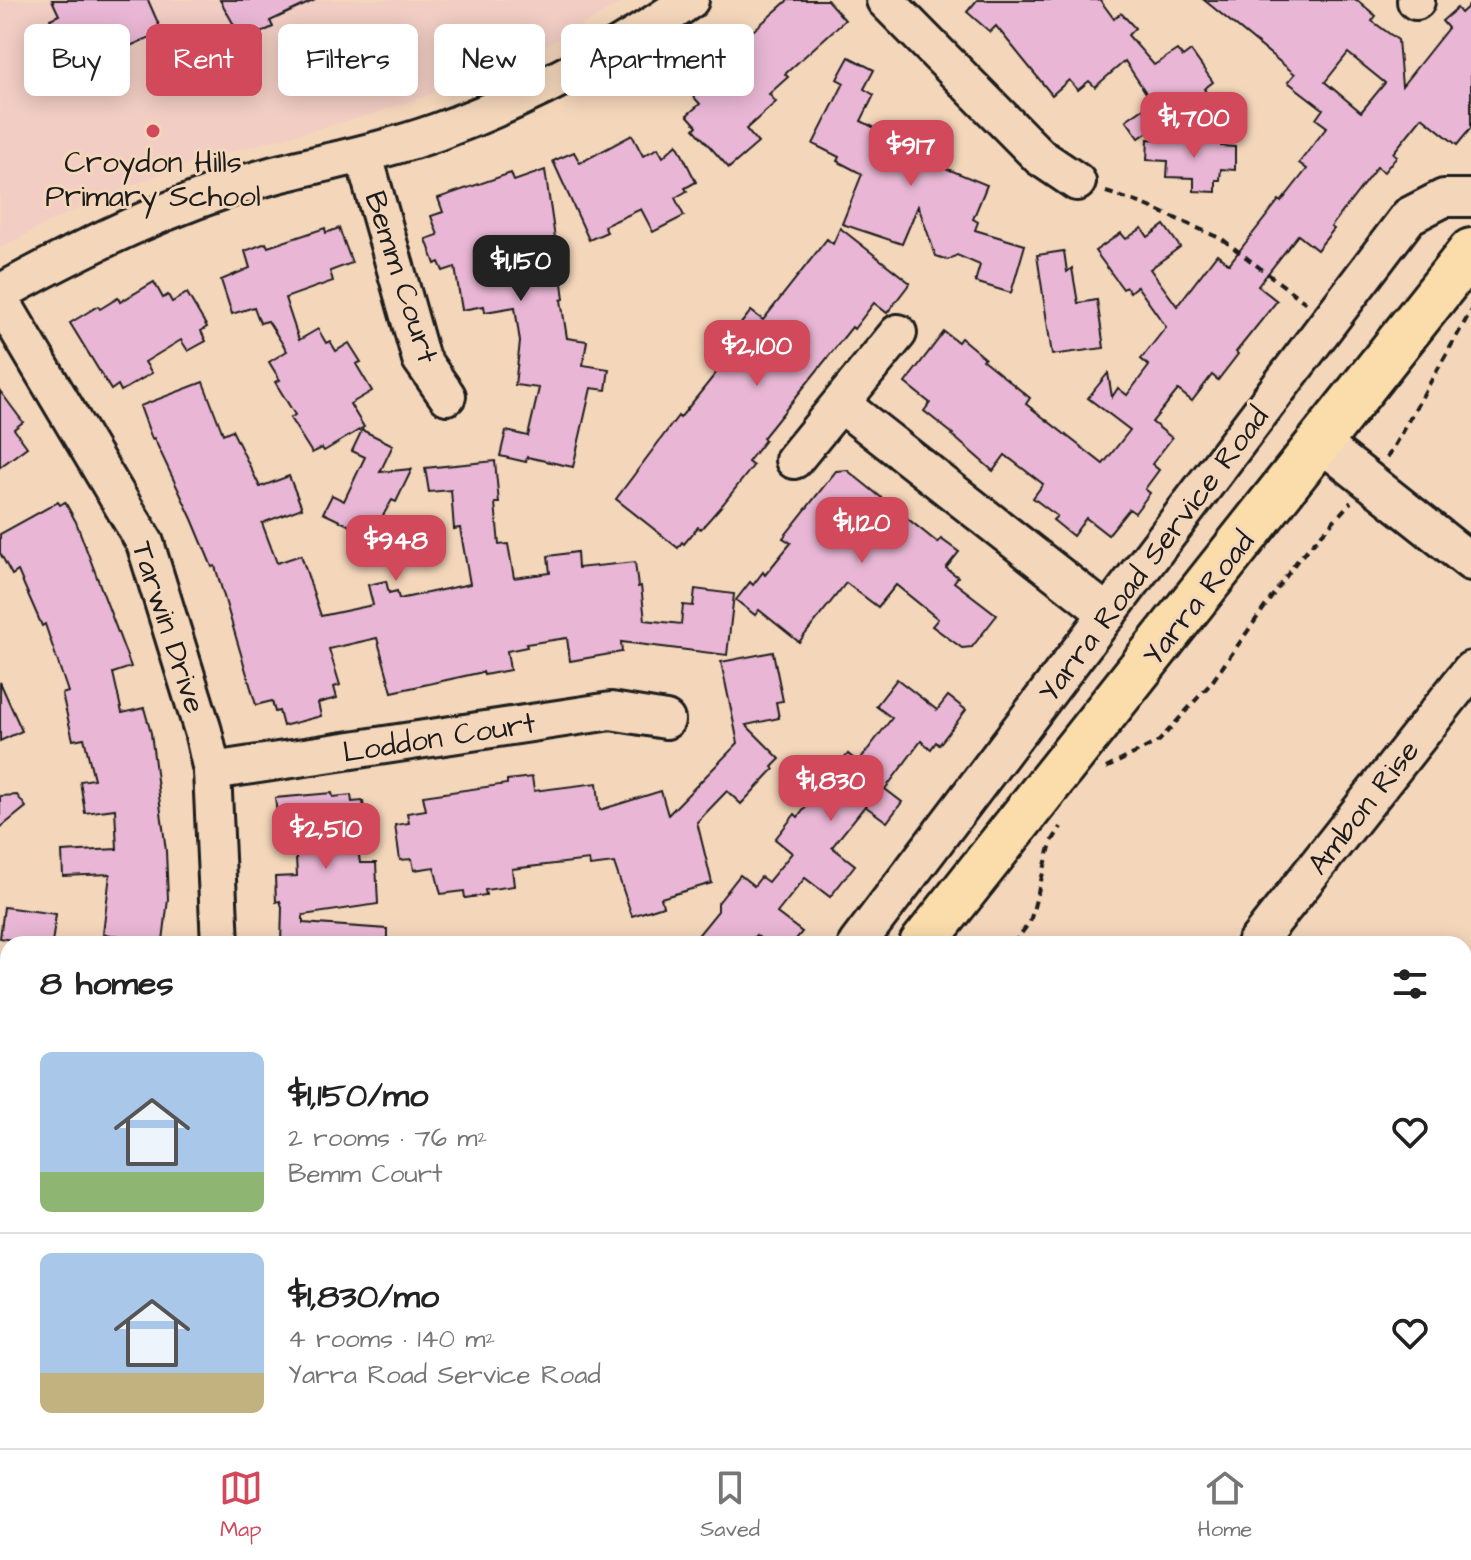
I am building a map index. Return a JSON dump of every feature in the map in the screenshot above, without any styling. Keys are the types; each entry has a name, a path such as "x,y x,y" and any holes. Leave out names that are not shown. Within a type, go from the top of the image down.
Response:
{"main road":[{"name":"Yarra Road","path":"928,936 1471,251"}],"street":[{"path":"0,296 97,241 189,203 267,177 364,156 435,133 514,102 582,69 690,0"},
{"path":"885,0 1040,157 1077,182"},
{"name":"Bemm Court","path":"364,156 421,359 447,396"},
{"name":"Yarra Road Service Road","path":"863,936 1409,216 1444,198 1471,198"},
{"name":"Tarwin Drive","path":"0,296 145,543 203,731 212,771 220,936"},
{"path":"794,460 898,333"},
{"path":"841,404 1108,614"},
{"path":"1321,443 1471,562"},
{"name":"Ambon Rise","path":"1261,936 1471,670"},
{"name":"Loddon Court","path":"212,771 611,711 666,720"}],"path":[{"path":"1077,182 1143,204 1222,239 1329,322"},
{"path":"1104,769 1159,741 1212,682 1297,561 1381,469 1471,311"},
{"path":"1019,936 1030,922 1051,843 1067,816"}],"shaded area":[{"name":"Croydon Hills Primary School","path":"0,0 626,0 584,24 561,24 561,37 545,46 545,24 434,24 434,93 366,116 206,158 129,186 0,248"}],"building":[{"path":"52,0 148,0 158,24 146,24 146,39 130,46 130,24 52,24 50,19 59,15"},
{"path":"220,0 315,0 270,21 273,27 262,32 262,24 233,24"},
{"path":"788,0 827,0 845,20 785,74 788,77 769,94 776,102 746,129 758,143 729,168 694,129 697,126 687,115 700,104 693,96 754,96 754,30"},
{"path":"977,0 1100,0 1114,19 1121,13 1135,28 1128,35 1154,65 1177,50 1183,57 1191,51 1213,82 1204,89 1206,92 1139,138 1126,120 1152,102 1125,61 1095,87 1089,81 1078,90 1069,80 1052,95 996,26 990,32 967,12"},
{"path":"1204,0 1357,0 1376,16 1372,21 1398,40 1402,86 1448,28 1442,21 1457,8 1461,13 1471,4 1471,128 1457,145 1422,117 1393,153 1397,156 1384,172 1377,167 1317,250 1298,235 1258,286 1277,301 1218,380 1212,375 1192,401 1178,390 1152,422 1172,438 1152,464 1159,470 1145,489 1150,493 1135,513 1129,509 1108,535 1086,518 1073,536 1053,520 1057,516 1033,498 1043,484 1005,455 993,471 924,411 930,403 905,383 944,332 958,342 961,338 1030,398 1026,404 1103,464 1130,430 1088,398 1108,373 1112,397 1118,388 1127,395 1149,366 1141,359 1166,327 1137,286 1130,292 1126,287 1123,289 1095,251 1121,233 1126,239 1142,228 1148,237 1164,225 1180,247 1150,269 1177,306 1217,254 1229,264 1307,169 1299,163 1327,127 1316,119 1323,109 1288,82 1295,74","holes":["1348,53 1385,83 1361,112 1325,82"]},
{"path":"849,57 874,70 864,89 874,95 861,121 877,129 873,136 913,152 921,133 943,142 935,164 987,185 973,219 978,222 975,230 1025,245 1011,293 975,282 980,265 957,255 948,260 936,256 918,206 902,244 842,224 862,174 837,161 839,157 813,144 844,83 837,79"},
{"path":"632,135 643,156 658,148 663,157 677,144 696,182 675,198 684,216 653,232 641,209 604,226 607,232 589,240 553,161 574,152 580,163"},
{"path":"1148,139 1221,142 1221,146 1235,147 1235,170 1221,169 1220,180 1216,180 1216,192 1194,191 1194,178 1167,177 1168,161 1147,160"},
{"path":"545,170 555,238 550,240 553,276 561,275 567,338 587,341 583,365 609,369 606,390 591,388 573,467 527,457 526,462 500,456 506,431 528,436 539,388 515,385 520,342 515,307 485,312 484,306 462,310 455,267 443,271 439,262 435,264 426,239 438,235 431,216 443,212 438,198 511,173 514,181"},
{"path":"325,228 326,233 339,228 352,263 330,271 333,281 285,298 299,340 318,329 326,343 330,341 336,351 349,343 361,362 356,364 372,391 350,404 364,427 324,451 322,448 312,453 290,418 295,415 275,382 280,380 269,362 287,351 268,321 260,323 254,307 232,314 221,280 250,268 245,251 266,243 268,247"},
{"path":"840,228 910,283 887,313 874,303 854,329 852,327 763,438 765,440 748,462 753,466 701,529 698,527 678,548 616,499 678,416 680,418 729,357 720,350 751,311 763,320 827,239 833,244"},
{"path":"1064,251 1067,272 1072,268 1078,303 1097,300 1104,348 1052,355 1037,255"},
{"path":"154,282 163,298 168,295 172,302 187,293 207,327 201,331 206,341 188,351 181,340 145,362 152,373 121,391 118,385 111,390 70,323 98,306 100,309 118,298 120,302"},
{"path":"203,382 223,434 232,430 260,487 289,476 302,508 262,523 277,563 301,555 321,616 373,605 368,585 386,581 389,593 397,591 399,599 470,584 460,528 454,529 451,490 429,492 425,468 495,461 499,545 508,544 514,578 550,573 548,556 577,552 578,568 635,562 645,620 681,624 683,605 693,606 695,589 734,594 727,655 621,642 622,652 570,661 567,638 526,644 527,647 507,651 510,670 484,675 483,672 392,692 377,638 329,649 340,685 334,687 337,698 318,703 321,716 283,726 272,701 256,705 215,566 212,567 152,439 140,406"},
{"path":"0,391 23,422 14,429 27,447 0,467"},
{"path":"362,430 393,445 380,472 412,469 396,502 392,500 371,536 323,513 332,495 344,501 365,457 352,451"},
{"path":"847,470 938,543 941,539 959,552 946,568 958,577 954,582 997,615 972,647 962,648 932,626 938,619 896,585 878,607 846,583 799,642 759,610 755,615 736,600 750,582 753,585 763,572 765,575 791,543 783,538 836,471"},
{"path":"58,502 60,505 65,502 76,522 131,667 113,673 122,713 144,708 151,733 166,851 168,899 164,936 103,934 110,874 63,876 62,852 117,849 115,809 85,813 80,781 94,779 84,738 73,740 62,694 68,692 45,624 42,626 18,571 12,575 0,553 0,534"},
{"path":"773,652 783,701 776,702 779,718 746,725 780,759 741,804 727,791 697,822 712,883 661,898 663,906 632,916 614,863 590,866 589,860 512,869 514,886 485,890 486,895 465,898 464,891 441,894 434,867 414,870 412,859 400,860 395,825 409,823 407,813 426,810 423,796 507,784 507,780 532,777 534,791 597,783 600,810 661,791 668,815 738,743 721,662"},
{"path":"897,679 937,710 948,696 966,710 939,745 936,742 931,749 921,741 885,789 902,802 887,822 865,806 832,847 855,865 830,897 805,878 777,913 802,932 799,936 698,936 718,911 718,903 740,875 754,886 761,877 768,882 792,853 775,839 795,814 798,817 848,754 858,762 892,718 876,706"},
{"path":"0,682 22,731 0,741"},
{"path":"332,793 333,797 351,795 352,802 363,801 366,827 355,828 360,863 376,863 378,904 303,915 303,923 387,929 387,936 281,936 282,907 280,901 276,902 275,877 297,876 294,821 278,822 275,798"},
{"path":"17,795 26,807 0,828 0,796"},
{"path":"4,907 56,914 53,936 0,936"}],"place":[{"name":"Croydon Hills Primary School","path":"153,131"}]}
